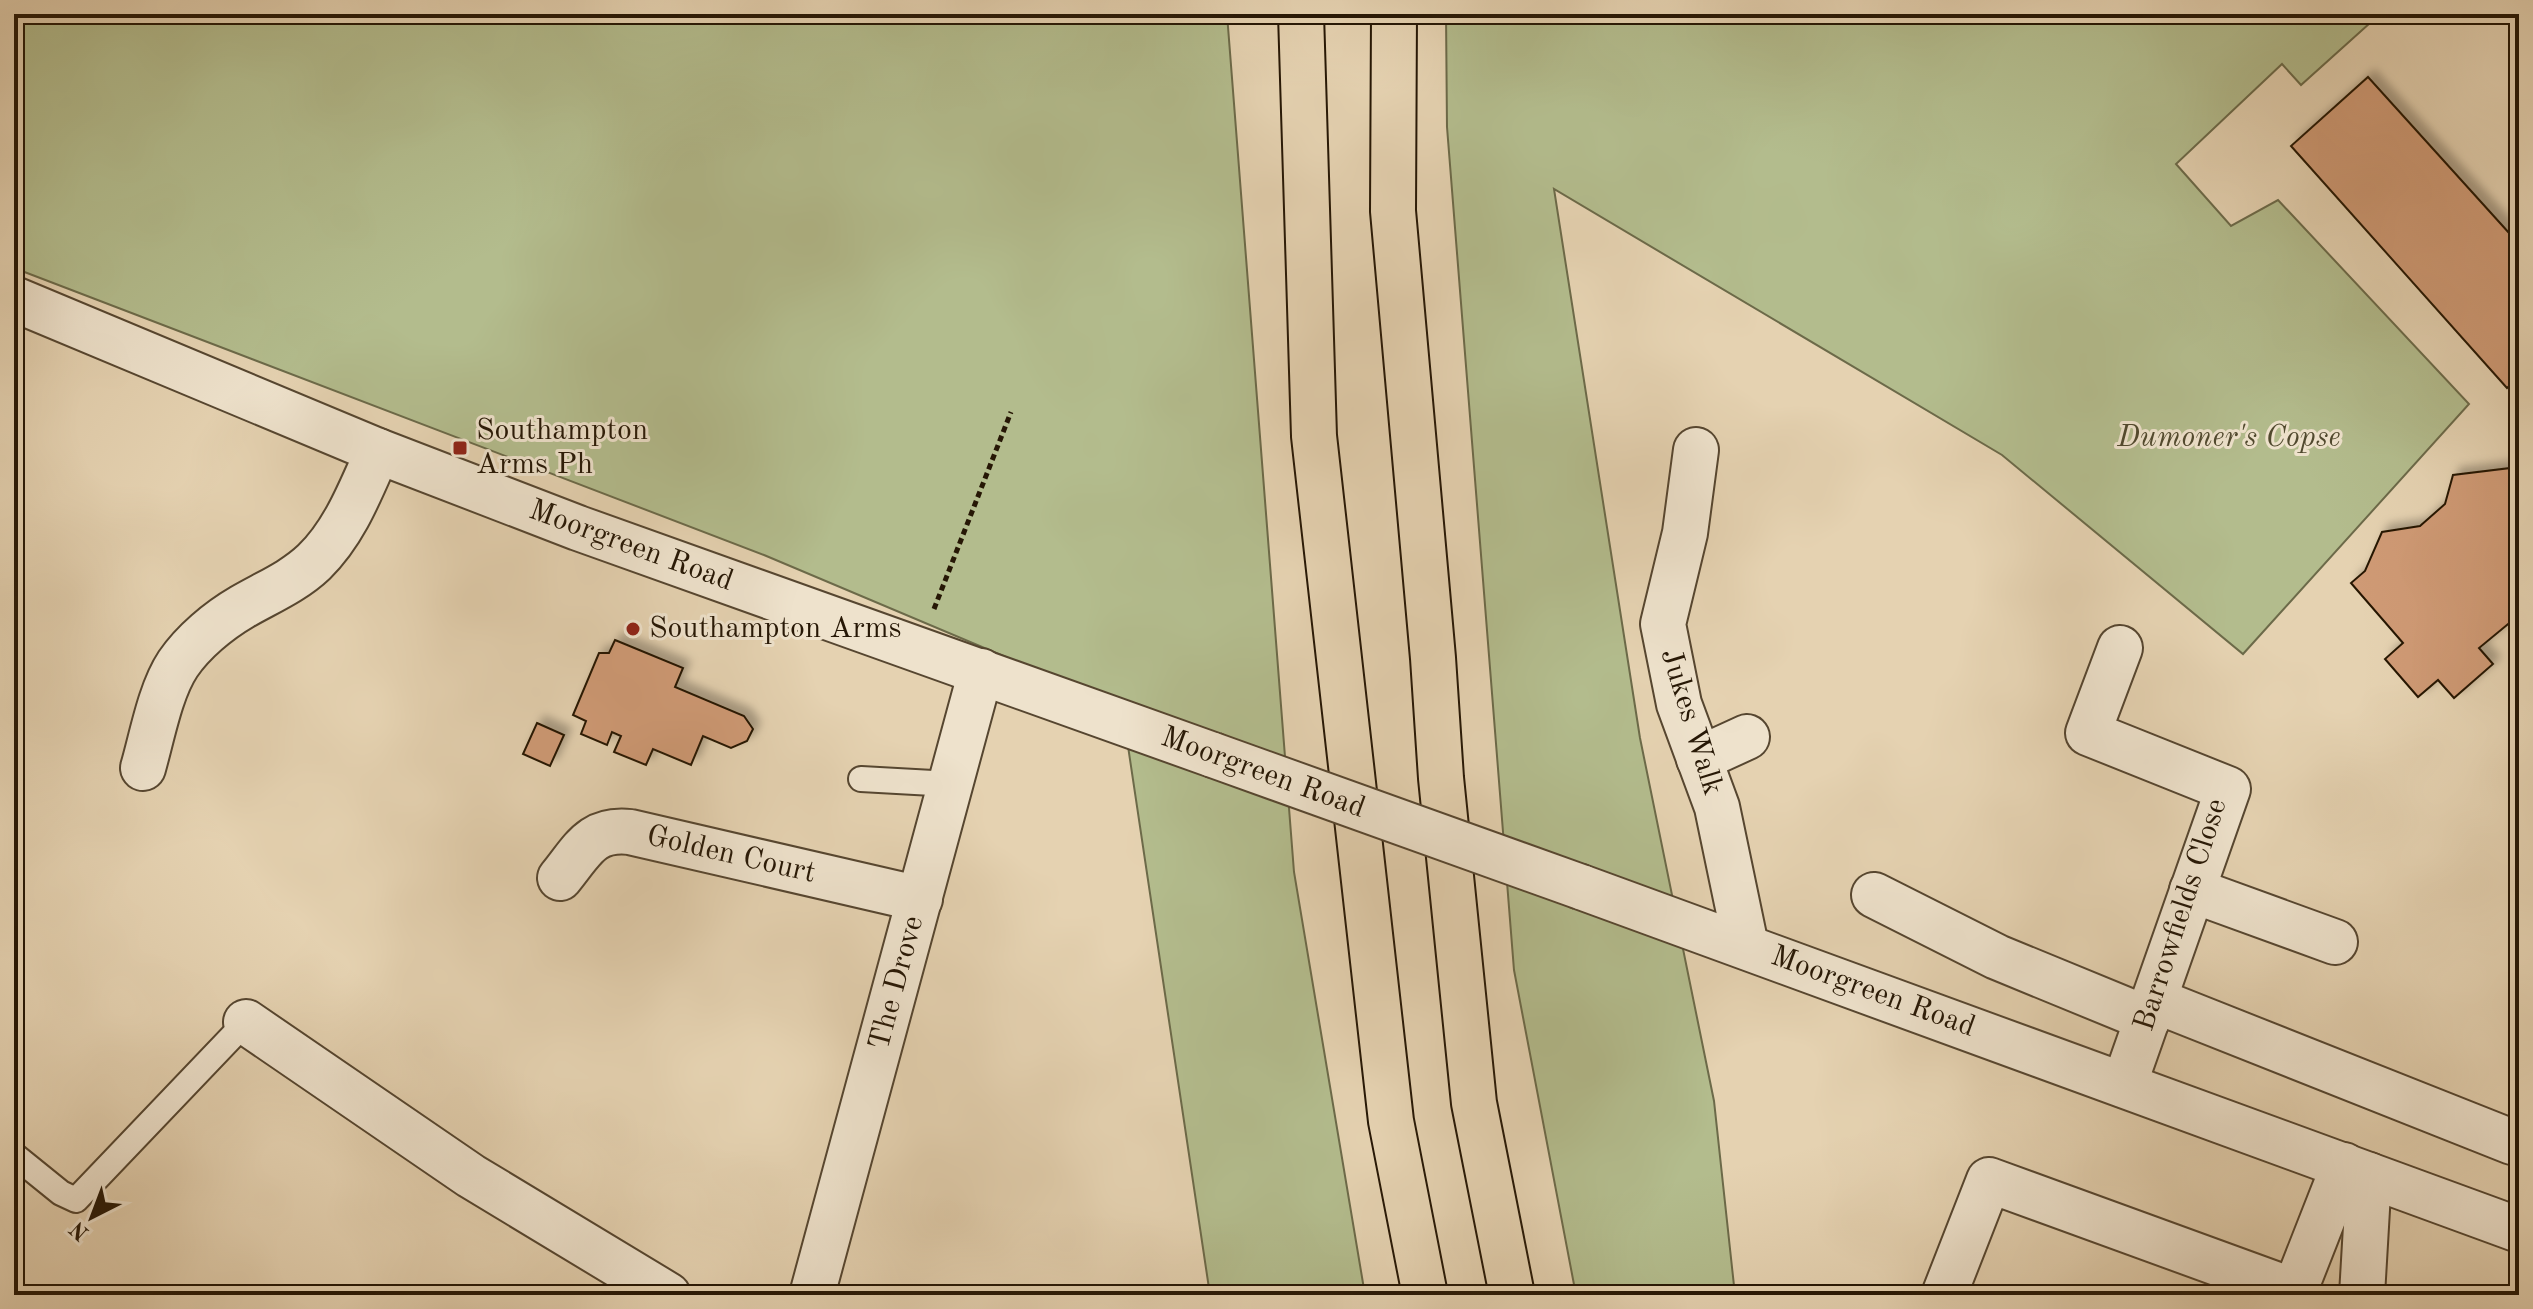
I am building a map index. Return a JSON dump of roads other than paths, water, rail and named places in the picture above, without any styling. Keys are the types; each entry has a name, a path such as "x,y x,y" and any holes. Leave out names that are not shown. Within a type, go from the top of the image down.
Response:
{"highway":[{"path":"1301,14 1314,436 1391,1121 1425,1295"},
{"path":"1394,14 1393,211 1441,778 1474,1103 1512,1295"}],"street":[{"name":"Moorgreen Road","path":"14,299 378,451 578,528 1746,946 2519,1230"},
{"name":"Jukes Walk","path":"1696,450 1685,533 1663,624 1679,704 1717,807 1746,946"},
{"path":"143,768 157,716 176,667 189,650 223,619 279,588 315,561 352,510 378,451"},
{"name":"Barrowfields Close","path":"2120,648 2088,733 2228,789 2124,1085"},
{"name":"The Drove","path":"812,1295 981,671"},
{"path":"1699,759 1747,737"},
{"name":"Golden Court","path":"560,878 591,841 601,833 613,830 920,899"},
{"path":"2192,890 2335,942"},
{"path":"1874,895 1997,957 2151,1009 2512,1142"},
{"path":"246,1022 471,1176 668,1295"},
{"path":"1944,1295 1989,1180 2294,1293 2357,1170"},
{"path":"2357,1170 2362,1295"}],"lane":[{"path":"861,779 951,784"},
{"path":"14,1155 61,1193 76,1200 246,1022"}],"place":[{"name":"Southampton Arms Ph","path":"460,448"},
{"name":"Southampton Arms","path":"633,629"}],"park label":[{"name":"Dumoner's Copse","path":"2229,438"}]}
